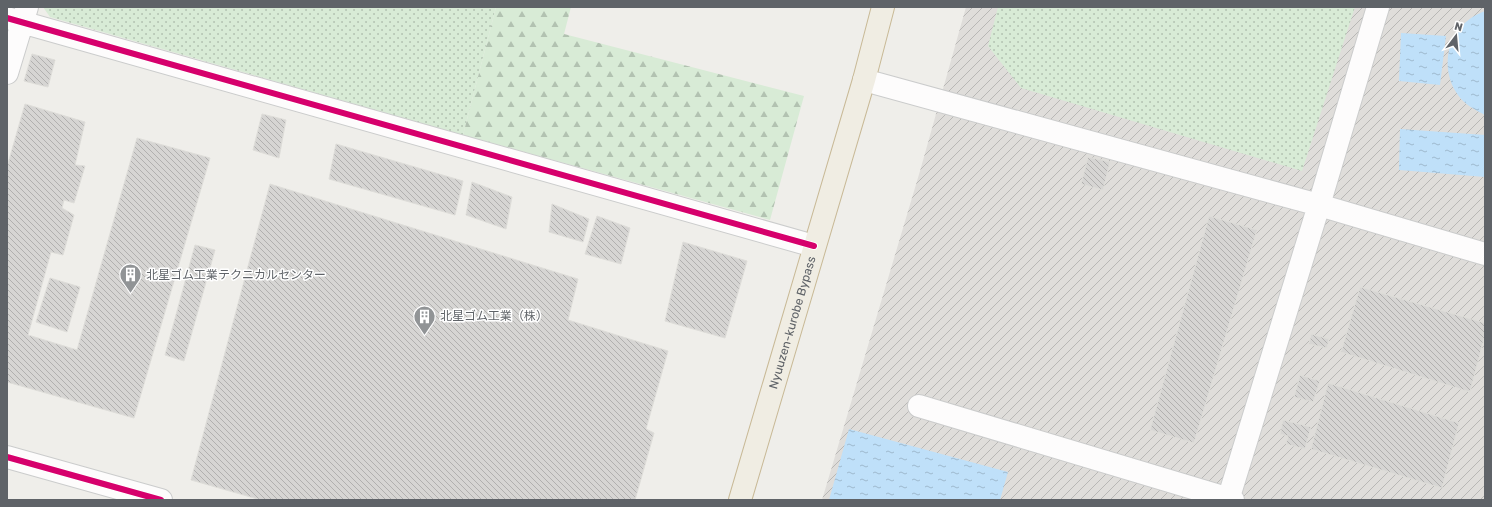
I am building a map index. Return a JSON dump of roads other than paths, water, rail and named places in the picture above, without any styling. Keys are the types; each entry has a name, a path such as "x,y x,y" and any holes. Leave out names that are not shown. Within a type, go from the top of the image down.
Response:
{"highway":[{"name":"Nyuuzen-kurobe Bypass","path":"740,500 864,80 883,7"}],"street":[{"path":"918,406 1230,500 1378,7"},
{"path":"7,73 19,16 814,246"},
{"path":"864,80 1319,205 1485,254"},
{"path":"7,457 161,500"}],"water":[{"path":"1485,11 1485,115 1467,104 1458,95 1452,85 1449,75 1448,54 1451,43 1463,25 1471,18"},
{"path":"1401,33 1446,36 1440,85 1399,81"},
{"path":"1400,129 1485,135 1485,177 1399,170"},
{"path":"849,429 1008,472 1000,500 829,500"}],"place":[{"name":"北星ゴム工業テクニカルセンター","path":"131,294"},
{"name":"北星ゴム工業（株）","path":"424,336"}]}
